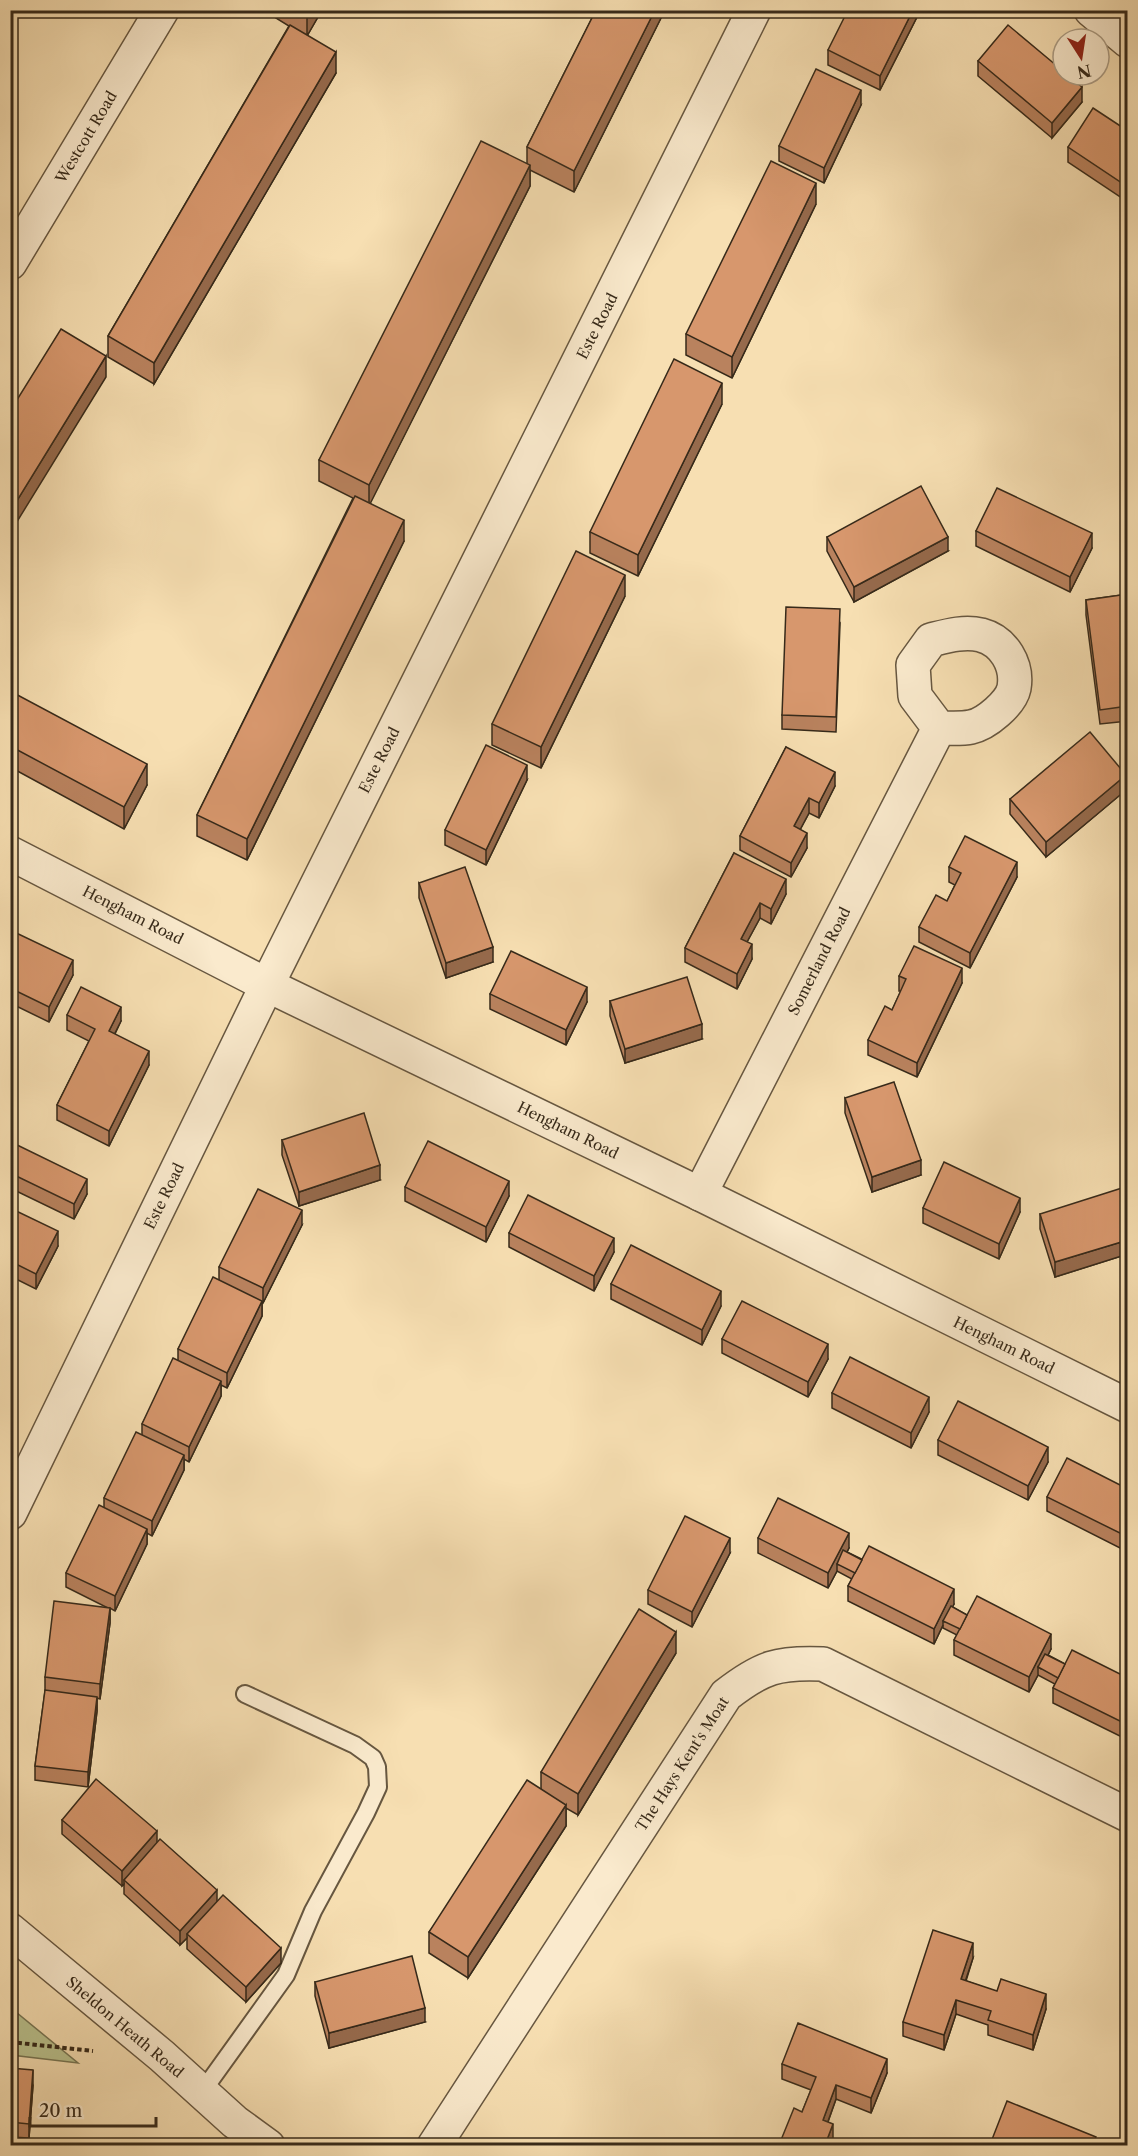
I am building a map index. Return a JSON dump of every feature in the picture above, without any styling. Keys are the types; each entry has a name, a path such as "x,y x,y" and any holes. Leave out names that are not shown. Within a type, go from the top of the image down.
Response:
{"street":[{"name":"Westcott Road","path":"10,263 162,10"},
{"name":"Este Road","path":"10,1513 267,984 754,10"},
{"path":"1091,10 1128,41"},
{"name":"Somerland Road","path":"700,1194 939,728"},
{"name":"Hengham Road","path":"10,853 267,984 700,1194 1128,1406"},
{"name":"The Hays Kent's Moat","path":"434,2145 726,1695 749,1677 773,1666 823,1664 1128,1815"},
{"name":"Sheldon Heath Road","path":"10,1930 235,2122 268,2145"}],"lane":[{"path":"202,2092 286,1975 313,1911 378,1787 377,1767 373,1758 355,1745 245,1694"}],"path":[{"path":"10,2043 93,2051"}],"green space":[{"path":"11,2008 78,2063 11,2055"}],"building":[{"path":"299,10 310,10 307,15"},
{"path":"596,10 655,10 574,171 527,147"},
{"path":"848,10 913,10 880,76 828,50"},
{"path":"290,25 336,52 154,363 108,336"},
{"path":"1008,25 1051,61 1051,87 1082,87 1052,123 978,61"},
{"path":"816,69 861,90 824,168 779,146"},
{"path":"1093,108 1128,131 1128,187 1068,147"},
{"path":"481,141 530,165 369,485 319,460"},
{"path":"771,161 816,183 732,357 686,334"},
{"path":"61,329 106,356 10,512 10,411"},
{"path":"674,359 722,383 638,555 590,532"},
{"path":"921,486 948,537 854,587 827,537"},
{"path":"997,488 1092,533 1070,577 976,531"},
{"path":"355,496 404,520 247,839 197,815"},
{"path":"576,551 625,575 541,747 492,724"},
{"path":"1128,594 1128,706 1100,710 1086,600"},
{"path":"786,607 840,609 836,717 782,715"},
{"path":"10,691 147,764 124,807 10,746"},
{"path":"1090,732 1126,775 1046,842 1010,799"},
{"path":"486,745 527,765 486,850 445,830"},
{"path":"786,747 835,772 819,803 809,798 794,826 807,833 791,863 740,836"},
{"path":"965,836 1017,862 970,953 919,927 936,895 947,901 961,873 949,867"},
{"path":"734,853 786,879 771,909 760,903 741,939 752,944 737,974 685,948"},
{"path":"465,867 493,947 446,963 419,883"},
{"path":"10,930 73,960 49,1007 10,988"},
{"path":"914,946 962,968 917,1063 868,1040 885,1006 892,1010 906,979 899,976"},
{"path":"511,951 587,987 566,1030 490,994"},
{"path":"687,977 702,1024 625,1049 610,1001"},
{"path":"81,987 121,1007 109,1031 149,1051 109,1131 57,1105 95,1029 67,1015"},
{"path":"894,1082 921,1160 872,1177 845,1098"},
{"path":"364,1113 380,1165 299,1192 282,1140"},
{"path":"428,1141 509,1181 486,1227 405,1187"},
{"path":"11,1142 87,1179 74,1204 10,1173"},
{"path":"944,1162 1020,1198 999,1244 923,1208"},
{"path":"1122,1188 1128,1206 1128,1240 1055,1262 1040,1214"},
{"path":"258,1189 302,1210 263,1288 219,1267"},
{"path":"528,1195 614,1238 594,1276 509,1233"},
{"path":"10,1208 58,1231 36,1274 10,1261"},
{"path":"631,1245 721,1291 702,1330 611,1284"},
{"path":"213,1277 262,1301 227,1373 178,1349"},
{"path":"742,1301 828,1344 808,1382 722,1339"},
{"path":"850,1357 929,1397 911,1433 832,1393"},
{"path":"173,1358 221,1381 189,1447 142,1424"},
{"path":"958,1401 1048,1447 1028,1486 938,1440"},
{"path":"136,1432 184,1455 152,1521 104,1498"},
{"path":"1067,1458 1128,1489 1128,1537 1047,1497"},
{"path":"778,1498 849,1533 828,1573 758,1538"},
{"path":"99,1505 147,1529 115,1596 66,1573"},
{"path":"685,1516 730,1538 692,1612 648,1590"},
{"path":"869,1546 954,1589 934,1629 848,1586"},
{"path":"843,1550 862,1560 855,1573 837,1564"},
{"path":"977,1596 1051,1634 1029,1677 954,1640"},
{"path":"54,1601 110,1608 100,1684 45,1677"},
{"path":"951,1606 967,1615 960,1629 943,1621"},
{"path":"639,1609 676,1632 578,1794 541,1772"},
{"path":"1072,1650 1128,1678 1128,1725 1053,1688"},
{"path":"1045,1654 1065,1664 1058,1678 1038,1667"},
{"path":"45,1690 97,1697 88,1772 35,1766"},
{"path":"96,1779 157,1831 122,1871 62,1820"},
{"path":"527,1780 566,1805 468,1957 429,1932"},
{"path":"160,1839 217,1890 180,1931 124,1880"},
{"path":"223,1895 281,1948 246,1987 187,1934"},
{"path":"933,1930 973,1943 961,1979 997,1991 1001,1979 1046,1994 1033,2035 988,2020 991,2011 956,2000 944,2035 903,2022"},
{"path":"412,1956 425,2008 329,2033 315,1982"},
{"path":"798,2023 887,2059 871,2098 836,2085 823,2120 833,2124 825,2145 779,2145 794,2108 802,2112 816,2077 782,2064"},
{"path":"10,2068 33,2070 29,2124 10,2122"},
{"path":"1007,2101 1096,2137 1093,2145 999,2145 991,2142"}]}
